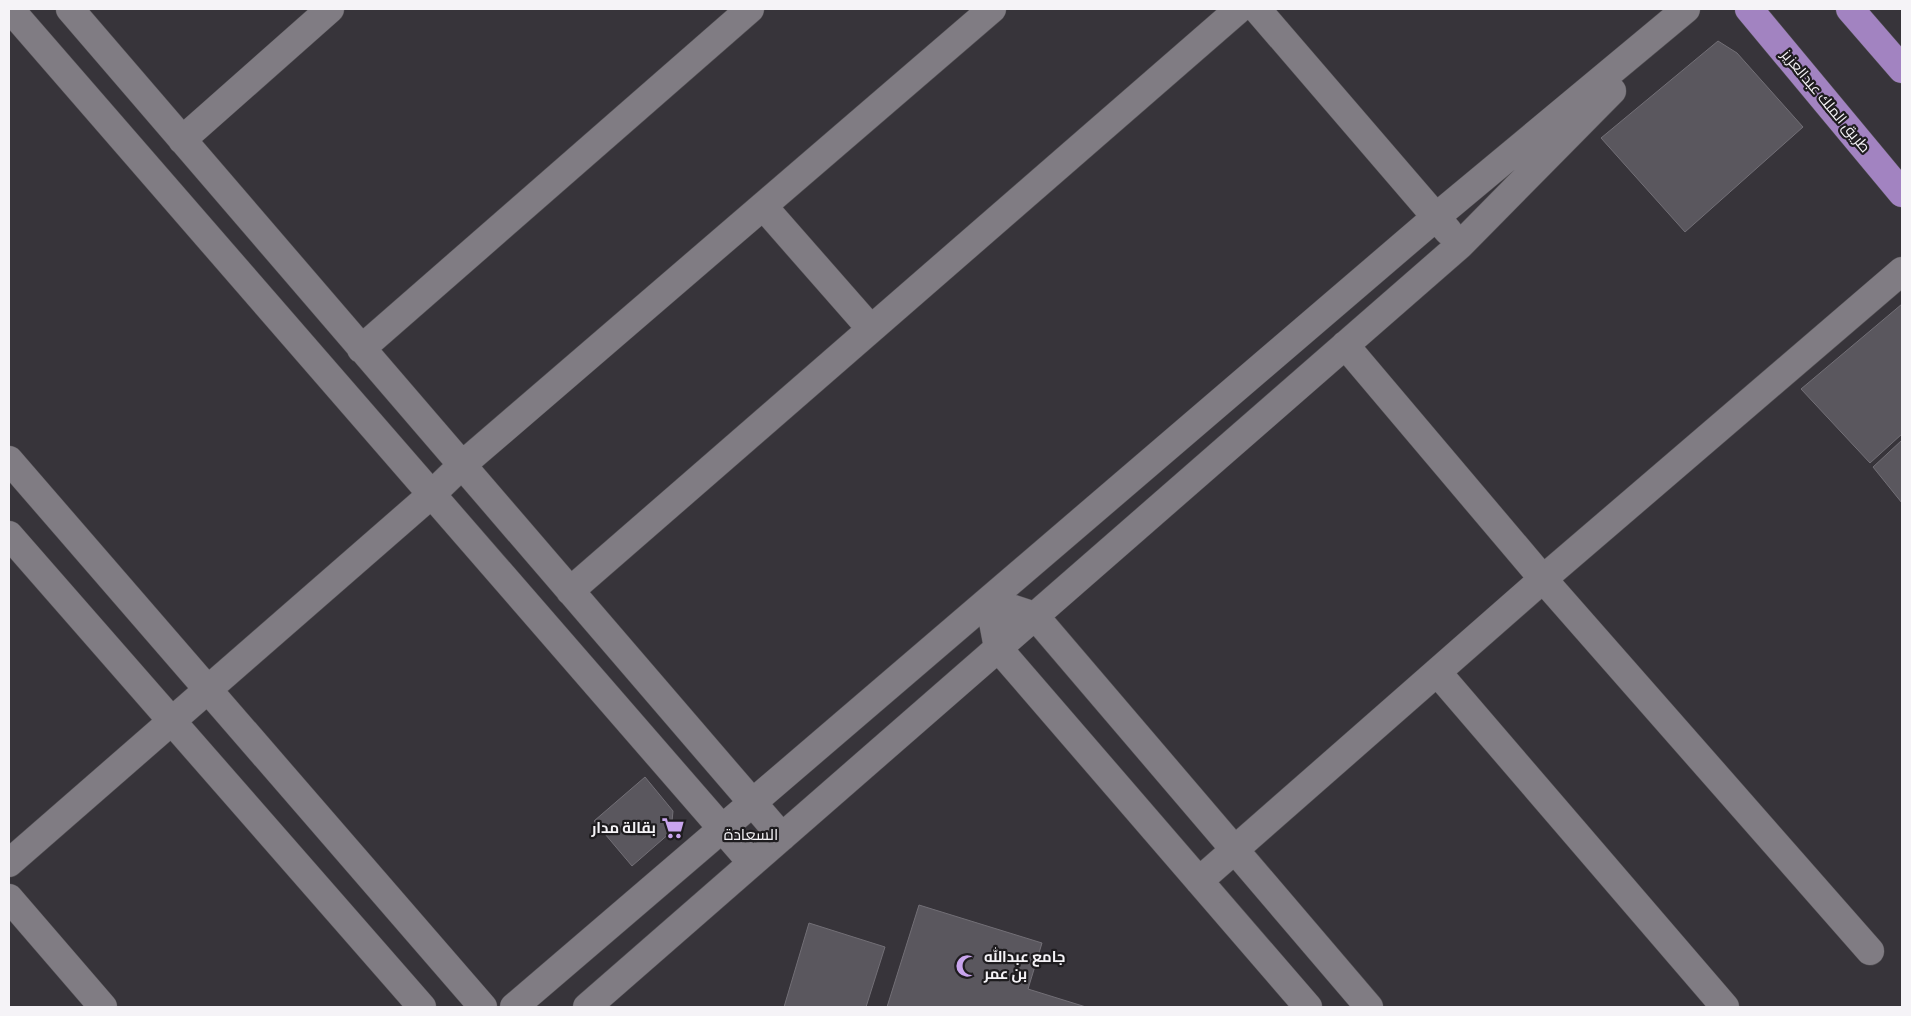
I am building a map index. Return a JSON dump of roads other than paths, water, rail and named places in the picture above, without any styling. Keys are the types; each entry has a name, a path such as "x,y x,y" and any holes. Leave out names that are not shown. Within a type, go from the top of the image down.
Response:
{"highway":[{"name":"طريق الملك عبدالعزيز","path":"1749,9 1902,193"},
{"path":"1850,9 1902,69"}],"street":[{"path":"10,9 752,863"},
{"path":"70,9 782,837"},
{"path":"182,140 330,9"},
{"path":"361,348 750,9"},
{"path":"9,862 172,722 432,494 462,465 992,9"},
{"path":"570,590 1239,9"},
{"path":"1257,9 1460,245"},
{"path":"514,1007 989,602 1436,217 1686,9"},
{"path":"587,1007 1460,245 1693,9"},
{"path":"763,206 871,329"},
{"path":"1199,881 1543,579 1902,271"},
{"path":"1345,345 1543,579 1870,951"},
{"path":"9,460 484,1007"},
{"path":"9,535 422,1007"},
{"path":"989,602 1035,616 1369,1007"},
{"path":"989,602 998,648 1308,1007"},
{"path":"1437,672 1725,1007"},
{"path":"9,898 104,1007"}],"place":[{"name":"بقالة مدار","path":"673,828"},
{"name":"جامع عبدالله بن عمر","path":"967,966"}],"district":[{"name":"السعادة","path":"751,834"}]}
